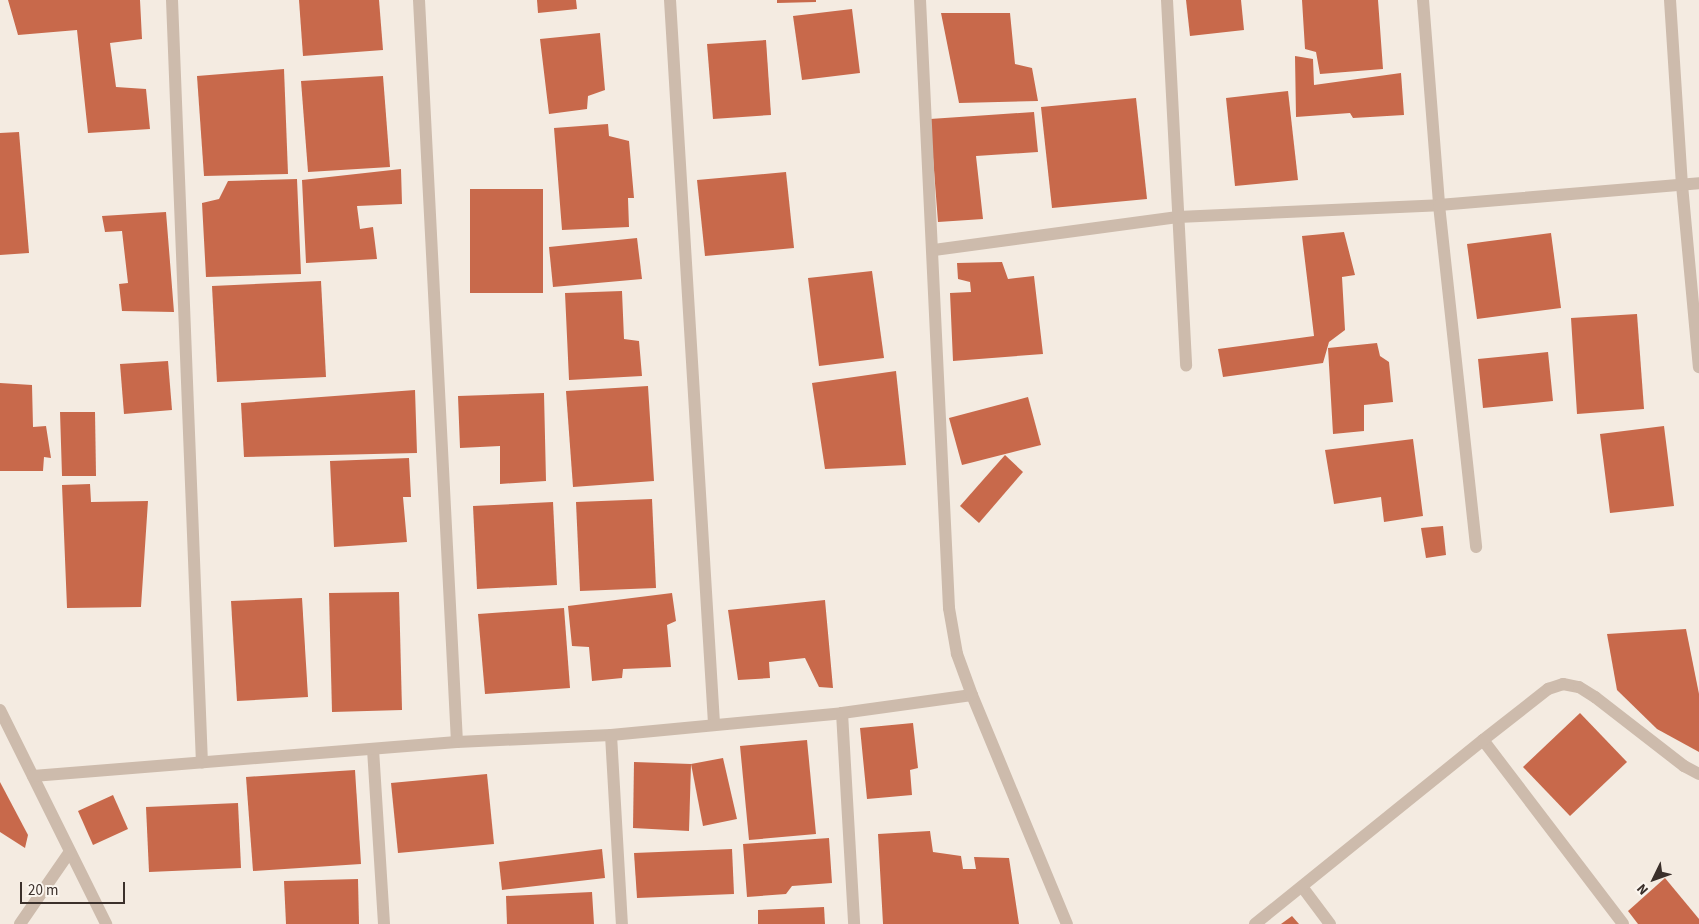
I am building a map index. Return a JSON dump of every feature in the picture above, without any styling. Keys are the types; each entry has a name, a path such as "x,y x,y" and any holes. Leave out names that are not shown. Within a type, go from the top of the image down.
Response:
{"street":[{"path":"172,0 202,762"},
{"path":"419,0 457,742"},
{"path":"670,0 714,723"},
{"path":"920,0 934,250 949,608 957,654 972,695 1067,924"},
{"path":"1167,0 1186,366"},
{"path":"1423,0 1439,205 1476,547"},
{"path":"1670,0 1682,185 1699,367"},
{"path":"934,250 1178,217 1439,205 1699,183"},
{"path":"1255,924 1548,689 1563,684 1579,688 1595,697 1684,766 1699,774"},
{"path":"33,776 457,742 611,735 714,723 842,713 972,695"},
{"path":"0,710 69,853 106,924"},
{"path":"842,713 854,924"},
{"path":"611,735 622,924"},
{"path":"1483,740 1623,924"},
{"path":"373,749 384,924"},
{"path":"20,924 69,853"},
{"path":"1302,888 1330,924"}],"building":[{"path":"8,0 140,0 142,39 110,43 116,87 146,89 150,129 88,133 77,30 18,35"},
{"path":"299,0 379,0 383,50 303,56"},
{"path":"537,0 576,0 577,9 538,13"},
{"path":"777,0 816,0 816,2 777,3"},
{"path":"1186,0 1241,0 1244,30 1190,36"},
{"path":"1302,0 1378,0 1383,69 1320,74 1316,52 1305,49"},
{"path":"852,9 860,73 802,80 793,16"},
{"path":"941,13 1010,13 1015,64 1032,68 1038,101 959,103"},
{"path":"600,33 605,90 588,96 587,109 549,114 540,39"},
{"path":"766,40 771,115 713,119 707,44"},
{"path":"1295,56 1313,59 1314,85 1401,73 1404,115 1353,118 1350,113 1296,117"},
{"path":"284,69 288,174 204,176 197,76"},
{"path":"383,76 390,167 308,172 301,81"},
{"path":"1288,91 1298,180 1235,186 1226,98"},
{"path":"1136,98 1147,199 1052,208 1041,107"},
{"path":"1034,112 1038,152 976,156 983,219 938,222 930,119"},
{"path":"608,124 609,136 629,141 634,198 628,198 629,227 562,230 554,128"},
{"path":"19,132 29,253 0,255 0,133"},
{"path":"401,169 402,204 357,206 360,229 373,227 377,259 306,263 302,180"},
{"path":"786,172 794,248 705,256 697,180"},
{"path":"297,179 301,274 206,277 202,203 219,199 228,181"},
{"path":"470,189 543,189 543,293 470,293"},
{"path":"166,212 174,312 122,311 119,284 128,283 122,231 105,232 102,216"},
{"path":"1344,232 1355,275 1342,277 1345,330 1329,342 1323,363 1223,377 1218,349 1314,336 1302,236"},
{"path":"1551,233 1561,308 1477,319 1467,244"},
{"path":"637,238 642,279 553,287 549,247"},
{"path":"1002,262 1008,279 1034,276 1043,354 953,361 950,293 971,292 970,282 958,279 957,263"},
{"path":"872,271 884,358 819,366 808,278"},
{"path":"321,281 326,377 217,382 212,286"},
{"path":"622,291 624,339 639,341 642,376 569,380 565,293"},
{"path":"1637,314 1644,409 1577,414 1571,318"},
{"path":"1377,343 1380,356 1389,362 1393,402 1364,405 1364,431 1333,434 1328,348"},
{"path":"1548,352 1553,401 1483,408 1478,359"},
{"path":"168,361 172,410 124,414 120,364"},
{"path":"896,371 906,465 825,469 812,383"},
{"path":"0,383 32,385 33,427 46,426 51,458 44,457 43,471 0,471"},
{"path":"648,386 654,481 573,487 566,391"},
{"path":"415,390 417,453 244,457 241,403"},
{"path":"544,393 546,481 500,484 500,446 460,448 458,396"},
{"path":"1028,397 1041,445 962,465 949,418"},
{"path":"60,412 95,412 96,476 62,476"},
{"path":"1664,426 1674,506 1610,513 1600,434"},
{"path":"1413,439 1423,516 1384,522 1381,497 1334,504 1325,450"},
{"path":"1005,455 1023,472 979,523 960,506"},
{"path":"409,458 411,497 403,497 407,542 334,547 330,461"},
{"path":"90,484 91,502 148,501 141,607 67,608 62,485"},
{"path":"652,499 656,588 580,591 576,502"},
{"path":"553,502 557,585 477,589 473,506"},
{"path":"1443,526 1446,555 1426,558 1421,528"},
{"path":"399,592 402,710 332,712 329,593"},
{"path":"672,593 676,621 667,625 671,667 623,669 622,678 592,681 589,647 572,646 568,606"},
{"path":"302,598 308,697 237,701 231,601"},
{"path":"825,600 833,688 819,687 805,658 769,662 770,678 738,680 728,610"},
{"path":"564,608 570,688 485,694 478,614"},
{"path":"1686,629 1699,694 1699,752 1657,729 1617,690 1607,634"},
{"path":"1580,713 1627,762 1570,816 1523,767"},
{"path":"913,723 918,768 910,770 912,795 867,799 860,728"},
{"path":"807,740 816,834 749,840 740,746"},
{"path":"723,758 737,819 703,826 691,764"},
{"path":"634,762 691,764 689,831 633,828"},
{"path":"355,770 361,864 253,871 246,777"},
{"path":"487,774 494,844 398,853 391,783"},
{"path":"0,782 28,835 25,848 0,832"},
{"path":"113,795 128,829 93,845 78,811"},
{"path":"238,803 241,868 149,872 146,807"},
{"path":"930,831 933,852 961,856 963,869 976,869 974,857 1009,858 1019,924 883,924 878,834"},
{"path":"829,838 832,883 792,886 786,894 747,897 743,844"},
{"path":"602,849 605,878 502,890 499,862"},
{"path":"732,849 734,894 637,898 634,853"},
{"path":"1665,878 1699,919 1699,924 1638,924 1628,911"},
{"path":"358,879 359,924 286,924 284,881"},
{"path":"592,892 594,924 507,924 506,896"},
{"path":"824,907 825,924 758,924 758,910"},
{"path":"1292,916 1299,924 1281,924"}]}
